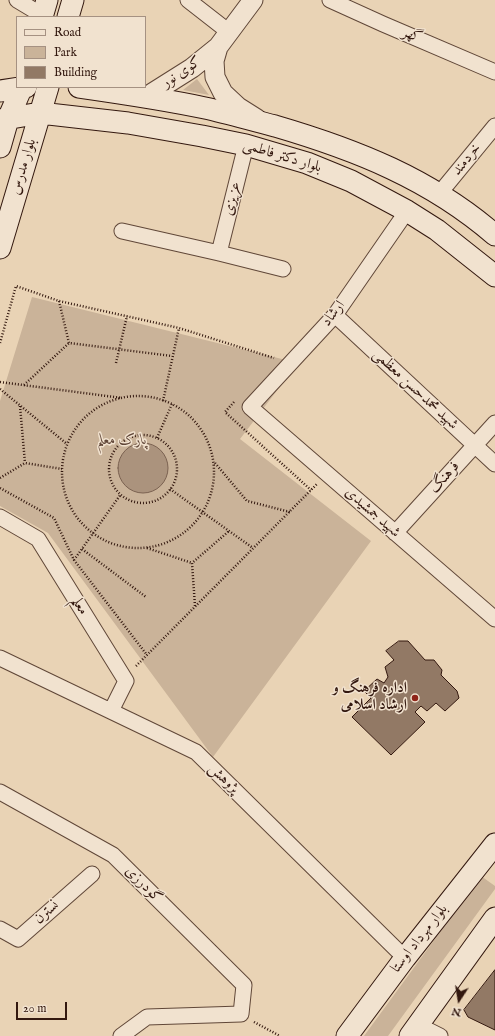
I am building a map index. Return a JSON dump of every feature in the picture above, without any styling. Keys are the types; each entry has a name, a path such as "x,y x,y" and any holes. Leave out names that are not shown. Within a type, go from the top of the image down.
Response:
{"main road":[{"path":"68,16 73,0"},
{"path":"0,91 17,88"},
{"name":"بلوار مدرس","path":"0,147 4,119 22,88"},
{"name":"بلوار مدرس","path":"0,248 48,88"},
{"name":"بلوار دکتر فاطمی","path":"86,88 204,107 310,136 390,167 426,186 476,219 495,235"},
{"name":"بلوار دکتر فاطمی","path":"4,119 40,112 128,123 246,145 307,163 351,181 407,211 437,230 495,276"},
{"name":"بلوار مهرداد اوستا","path":"347,1036 405,958 491,858"},
{"path":"414,1030 495,918"}],"street":[{"path":"17,0 44,11"},
{"path":"188,0 229,32"},
{"name":"کوی نور","path":"146,97 192,68 218,47 253,0"},
{"name":"گهر","path":"330,0 495,72"},
{"name":"کوی نور","path":"218,47 214,61 215,77 224,93 238,108 266,124"},
{"name":"خردمند","path":"439,194 495,126"},
{"name":"عزیزی","path":"219,253 246,145"},
{"name":"ارشاد","path":"250,408 335,316 407,211"},
{"path":"122,232 219,253 283,269"},
{"name":"شهید محمدحسن معظمی","path":"335,316 495,464"},
{"name":"شهید جمشیدی","path":"250,408 495,619"},
{"name":"فرهنگ","path":"395,533 495,423"},
{"name":"معلم","path":"0,517 38,539 124,678"},
{"name":"پژوهش","path":"0,658 196,752 405,958"},
{"path":"111,711 126,681 124,678"},
{"name":"گودرزی","path":"0,792 113,855 244,985 241,1014"},
{"name":"نسترن","path":"0,929 18,939 92,874"},
{"path":"121,1036 147,1017 241,1014"},
{"path":"414,1030 440,1036"}],"path":[{"path":"0,343 16,286 59,301 179,328 274,358 270,363"},
{"path":"59,301 69,343"},
{"path":"116,363 127,316"},
{"path":"163,401 179,328"},
{"path":"24,385 69,343 172,356"},
{"path":"0,382 123,398 148,397 172,404 192,418 207,439 214,463 213,488 204,512 188,530 166,543 141,548 117,545 93,533 76,516 65,494 62,469 67,444 80,423 100,407 123,398"},
{"path":"0,389 67,444"},
{"path":"236,400 225,412 311,490"},
{"path":"157,438 172,404"},
{"path":"20,405 25,463"},
{"path":"138,435 157,438 169,448 175,458 177,469 174,481 170,489 160,498 149,502 138,502 128,499 113,485 109,475 109,464 112,454 118,445 127,438 138,435"},
{"path":"0,478 25,463 62,469"},
{"path":"214,463 247,501 290,512"},
{"path":"124,678 290,512 326,473"},
{"path":"0,488 54,518 74,560 147,655"},
{"path":"170,489 254,548"},
{"path":"74,560 121,494"},
{"path":"192,563 229,531"},
{"path":"146,547 192,563"},
{"path":"82,549 146,597"},
{"path":"192,563 195,606"},
{"path":"241,1014 280,1036"}],"green space":[{"path":"197,79 209,95 183,90"},
{"name":"پارک معلم","path":"32,297 298,363 240,439 371,541 213,757 48,533 0,506 0,401"},
{"path":"481,876 495,886 495,889 388,1036 364,1036"}],"shaded area":[{"path":"138,443 148,443 161,450 168,463 168,473 161,486 148,493 138,493 129,489 122,482 118,473 118,463 122,454 129,447"}],"building":[{"name":"اداره فرهنگ و ارشاد اسلامی","path":"399,641 408,641 425,660 434,660 442,670 441,675 457,691 459,698 445,711 436,703 427,711 421,706 415,712 425,722 391,755 352,717 371,698 364,691 377,679 384,683 388,677 385,667 394,660 386,651"},
{"path":"495,970 495,1030 468,1017 464,1010"}],"place":[{"name":"اداره فرهنگ و ارشاد اسلامی","path":"415,698"}]}
